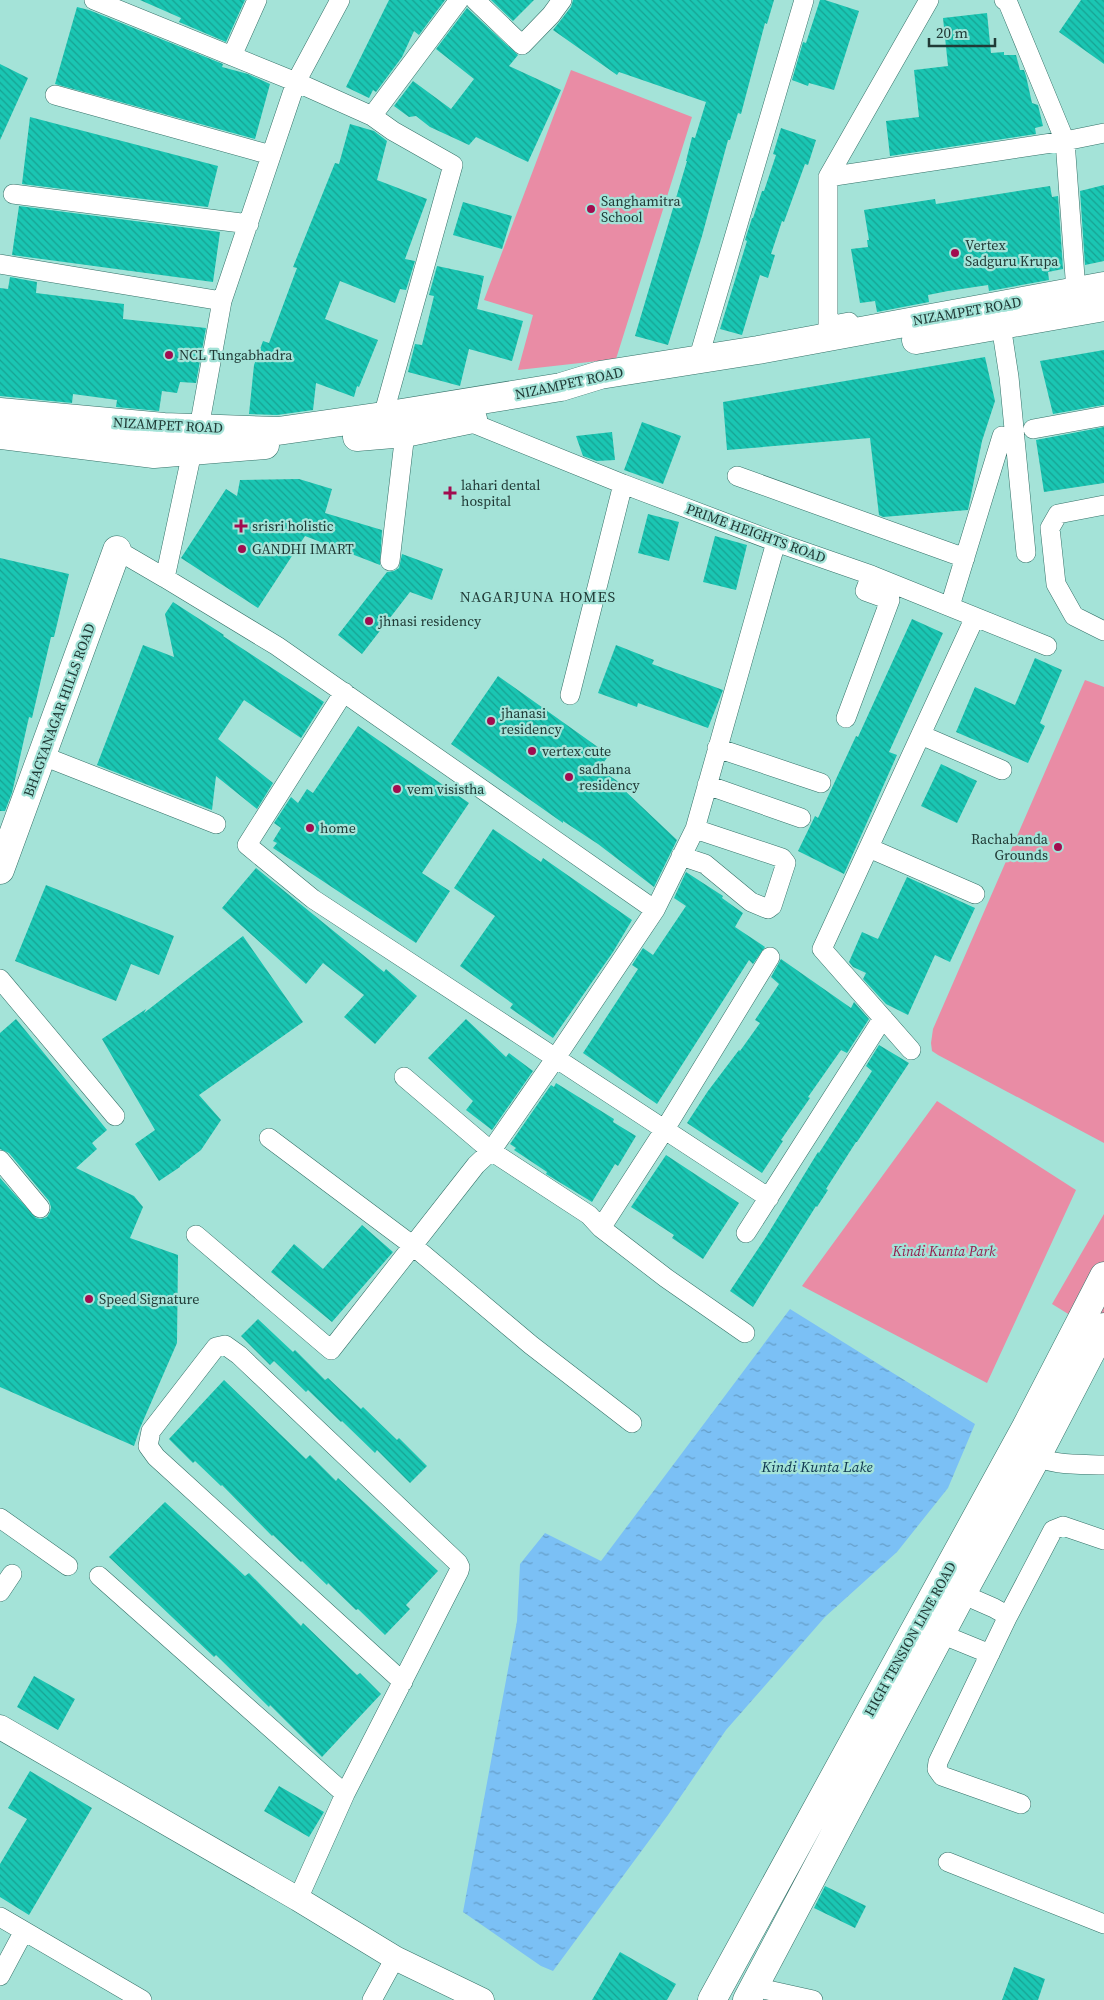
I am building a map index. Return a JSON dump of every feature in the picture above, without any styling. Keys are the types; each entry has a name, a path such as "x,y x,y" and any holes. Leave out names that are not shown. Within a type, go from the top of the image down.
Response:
{"main road":[{"name":"NIZAMPET ROAD","path":"0,435 154,454 196,440 278,431 383,416 561,387 600,375 698,360 1075,287 1104,286"},
{"name":"NIZAMPET ROAD","path":"0,412 164,427 196,440 405,433 600,393 1104,308"},
{"name":"BHAGYANAGAR HILLS ROAD","path":"0,870 117,550"},
{"name":"HIGH TENSION LINE ROAD","path":"751,1994 962,1594 1104,1276"},
{"name":"HIGH TENSION LINE ROAD","path":"712,2000 1026,1452 1104,1327"}],"street":[{"path":"94,0 296,82 372,116 393,131 454,165 383,416"},
{"path":"232,56 257,0"},
{"path":"165,578 196,440 222,300 296,82 340,0"},
{"path":"372,116 459,0"},
{"path":"475,0 522,46 551,16 562,0"},
{"path":"698,360 804,0"},
{"path":"929,0 828,176 828,326 1075,287 1104,278"},
{"path":"1004,0 1008,3 1065,141 1075,287"},
{"path":"56,95 271,155"},
{"path":"828,176 1065,141 1104,133"},
{"path":"13,194 249,224"},
{"path":"0,264 222,300"},
{"path":"1001,325 1010,377 1026,553"},
{"path":"1033,429 1104,416"},
{"name":"PRIME HEIGHTS ROAD","path":"465,420 623,484 776,542 871,575 1047,646"},
{"path":"390,561 405,433"},
{"path":"950,606 1002,436"},
{"path":"737,476 965,558"},
{"path":"570,695 623,484"},
{"path":"1104,505 1058,514 1050,528 1056,584 1074,616 1104,631"},
{"path":"196,1235 331,1350 476,1165 491,1150 556,1059 655,910 695,829 776,542"},
{"path":"117,550 277,646 655,910"},
{"path":"846,718 890,600 865,591 871,575"},
{"path":"911,1050 822,949 975,617"},
{"path":"344,692 247,845 313,899 769,1198"},
{"path":"921,735 1002,770"},
{"path":"717,748 821,783"},
{"path":"43,756 216,824"},
{"path":"707,785 801,818"},
{"path":"681,856 705,864 751,902 768,909 772,906 786,863 782,858 695,829"},
{"path":"869,848 975,894"},
{"path":"601,1228 665,1129 770,957"},
{"path":"0,979 115,1116"},
{"path":"746,1233 883,1018"},
{"path":"404,1077 491,1150 589,1215 601,1228 666,1278 745,1333"},
{"path":"269,1138 412,1245 531,1346 632,1423"},
{"path":"0,1160 40,1208"},
{"path":"298,1899 345,1794 403,1682 460,1567 458,1563 239,1355 225,1345 216,1347 151,1431 148,1446 156,1458 403,1682"},
{"path":"1026,1452 1056,1463 1104,1465"},
{"path":"0,1518 68,1566"},
{"path":"1021,1804 942,1776 936,1766 1008,1616 1053,1530 1056,1527 1063,1526 1104,1540"},
{"path":"0,1592 12,1574"},
{"path":"99,1576 345,1794"},
{"path":"962,1594 1008,1616"},
{"path":"941,1634 990,1654"},
{"path":"0,1727 298,1899 394,1958 482,2000"},
{"path":"948,1862 1104,1924"},
{"path":"0,1917 142,2000"},
{"path":"0,1976 24,1931"},
{"path":"372,2000 394,1958"},
{"path":"751,1994 813,2000"}],"green space":[{"name":"Sanghamitra School","path":"571,70 692,117 616,359 518,370 533,315 484,300"},
{"name":"Rachabanda Grounds","path":"1085,680 1104,687 1104,1143 938,1055 932,1051 931,1043 933,1029"},
{"name":"Kindi Kunta Park","path":"937,1101 1076,1190 987,1383 802,1286"},
{"path":"1104,1214 1104,1336 1052,1304"}],"water":[{"name":"Kindi Kunta Lake","path":"790,1309 975,1424 948,1488 897,1552 825,1617 726,1730 668,1815 553,1971 541,1966 463,1912 517,1621 520,1564 545,1533 601,1561"}],"building":[{"path":"140,0 245,0 226,42 179,22 181,18"},
{"path":"389,0 445,0 419,35 414,31 402,57 376,92 373,90 369,98 346,87"},
{"path":"491,0 534,0 513,21"},
{"path":"573,0 774,0 767,24 765,23 741,114 738,113 730,140 728,140 702,236 668,345 635,336 687,161 692,137 695,138 706,102 619,72 617,75 553,30 571,7"},
{"path":"820,0 859,11 834,90 809,83 808,86 792,80 803,42 806,43"},
{"path":"1081,0 1104,0 1104,64 1059,32"},
{"path":"77,7 89,10 223,64 222,67 248,74 270,84 255,139 55,84"},
{"path":"467,8 518,55 509,66 561,90 528,162 476,137 469,145 430,127 416,116 409,117 394,106 413,81 451,109 474,79 436,49"},
{"path":"987,13 991,53 1004,52 1004,55 1016,55 1020,70 1024,70 1026,76 1032,103 1038,105 1043,126 1035,128 1036,134 890,156 886,121 919,117 914,70 948,66 943,18"},
{"path":"0,64 28,78 0,140"},
{"path":"30,117 218,166 208,207 22,184"},
{"path":"350,124 374,131 387,141 377,180 427,199 405,259 415,261 406,290 400,289 395,303 340,281 325,319 378,340 359,387 357,386 354,397 316,383 313,410 277,415 249,414 254,365 263,341 269,343 297,268 293,267 335,163 339,164"},
{"path":"781,128 816,140 808,165 805,164 784,222 782,221 771,254 775,255 768,278 760,275 742,335 720,329 747,241 745,240 752,218 762,191 764,191 776,155 773,154"},
{"name":"Vertex Sadguru Krupa","path":"1104,185 1104,261 1085,265 1080,191"},
{"name":"Vertex Sadguru Krupa","path":"1050,186 1052,197 1058,196 1063,269 1048,272 1049,280 989,291 988,285 948,291 928,295 929,302 877,312 875,301 860,303 851,249 868,247 867,240 869,240 864,210 935,199 936,204"},
{"path":"463,202 512,216 502,249 453,235"},
{"path":"19,206 220,232 213,282 12,255"},
{"path":"437,266 484,276 477,309 523,321 512,361 469,349 460,386 408,372 415,344 422,345 434,296 429,295"},
{"path":"10,277 37,282 36,293 124,304 123,319 206,328 196,383 180,382 177,393 162,391 159,411 116,407 117,400 73,394 72,403 0,396 0,288 8,289"},
{"path":"1104,350 1104,405 1053,414 1040,361"},
{"path":"985,357 995,401 982,441 968,510 883,517 879,515 870,438 727,450 723,402"},
{"path":"642,422 681,436 663,484 624,470"},
{"path":"1104,427 1104,483 1044,492 1036,440"},
{"path":"612,432 615,460 597,461 583,456 576,436"},
{"path":"299,479 332,489 325,513 382,530 380,565 305,536 258,608 181,558 226,489 237,496 240,480"},
{"path":"648,514 679,522 669,561 638,553"},
{"path":"715,536 747,545 736,590 703,582"},
{"path":"402,554 443,569 432,600 410,592 362,654 338,635 387,572 399,568"},
{"path":"0,558 69,574 54,637 51,637 32,718 29,717 12,793 5,811 0,811"},
{"path":"173,602 324,702 301,738 244,700 218,739 273,783 257,809 216,776 212,810 97,765 143,645 174,657 165,614"},
{"path":"912,619 943,633 889,752 897,755 844,874 798,851 815,816 818,818 856,736 858,737"},
{"path":"616,645 654,660 652,664 723,690 708,728 638,703 637,707 598,693"},
{"path":"1035,658 1062,670 1040,723 1045,726 1028,763 956,732 975,687 1015,705"},
{"path":"498,676 609,755 599,769 625,786 623,789 677,840 654,887 598,844 563,821 563,823 451,744"},
{"path":"358,726 469,803 422,873 450,891 416,943 273,848 277,843 273,841 281,828 274,823 291,797 298,803 307,789 313,793"},
{"path":"941,764 977,781 957,823 921,806"},
{"path":"493,829 541,862 543,858 632,920 613,952 553,1038 510,1008 513,1004 460,966 495,916 454,888"},
{"path":"256,868 384,972 386,969 417,996 375,1044 344,1017 364,995 323,963 306,984 222,908"},
{"path":"686,872 723,896 722,898 743,913 735,927 765,947 753,964 749,960 657,1104 583,1053 638,969 632,965 643,948 653,955 686,906 674,898"},
{"path":"907,877 975,908 950,962 935,955 908,1015 886,1004 863,979 866,973 853,967 849,962 862,932 878,939"},
{"path":"46,885 174,936 159,975 131,964 116,1001 15,961"},
{"path":"243,936 303,1022 199,1095 221,1120 201,1150 159,1181 135,1144 155,1130 102,1039 146,1009 144,1013"},
{"path":"781,959 851,1008 854,1002 869,1019 847,1053 841,1050 808,1097 810,1098 781,1140 783,1141 762,1173 687,1123 708,1091 760,1023 755,1020 779,984 771,977"},
{"name":"Speed Signature","path":"16,1019 107,1130 92,1143 97,1149 76,1168 134,1196 143,1207 130,1238 178,1255 177,1343 134,1446 0,1387 0,1178 36,1218 47,1217 51,1207 49,1201 9,1153 0,1149 0,1033"},
{"path":"466,1019 506,1057 509,1053 533,1071 492,1130 466,1110 473,1101 428,1058"},
{"path":"879,1045 909,1063 856,1142 826,1189 828,1190 753,1307 730,1291 872,1071 866,1066"},
{"path":"556,1083 614,1119 613,1122 636,1136 618,1166 615,1164 592,1202 546,1174 547,1172 514,1150 516,1148 510,1144 551,1085 554,1087"},
{"path":"666,1155 739,1203 703,1259 672,1238 674,1235 631,1207"},
{"path":"362,1225 393,1252 332,1322 271,1272 294,1244 323,1269"},
{"path":"258,1319 293,1352 295,1350 325,1380 328,1378 361,1409 363,1407 397,1440 399,1438 427,1466 410,1483 377,1450 375,1453 274,1361 270,1365 241,1336"},
{"path":"224,1380 306,1459 310,1455 336,1481 338,1478 438,1571 406,1605 410,1609 385,1635 358,1609 356,1610 328,1583 327,1585 272,1536 222,1485 195,1461 193,1463 169,1439"},
{"path":"165,1502 245,1576 249,1573 301,1626 303,1623 357,1675 360,1673 381,1694 322,1757 270,1705 269,1707 216,1655 214,1657 109,1557"},
{"path":"34,1676 75,1699 58,1730 17,1707"},
{"path":"30,1771 92,1808 29,1915 0,1897 0,1864 27,1819 8,1808"},
{"path":"279,1786 324,1812 309,1837 264,1811"},
{"path":"825,1886 866,1906 855,1928 814,1908"},
{"path":"620,1952 676,1984 667,2000 592,2000"},
{"path":"1014,1967 1045,1979 1038,2000 1002,2000"}],"place":[{"name":"Sanghamitra School","path":"591,209"},
{"name":"Vertex Sadguru Krupa","path":"955,253"},
{"name":"NCL Tungabhadra","path":"169,355"},
{"name":"lahari dental hospital","path":"450,493"},
{"name":"srisri holistic","path":"241,526"},
{"name":"GANDHI IMART","path":"242,549"},
{"name":"jhnasi residency","path":"369,621"},
{"name":"jhanasi residency","path":"491,721"},
{"name":"vertex cute","path":"532,751"},
{"name":"sadhana residency","path":"569,777"},
{"name":"vem visistha","path":"397,789"},
{"name":"home","path":"310,828"},
{"name":"Rachabanda Grounds","path":"1058,847"},
{"name":"Speed Signature","path":"89,1299"}],"district":[{"name":"NAGARJUNA HOMES","path":"538,596"}]}
